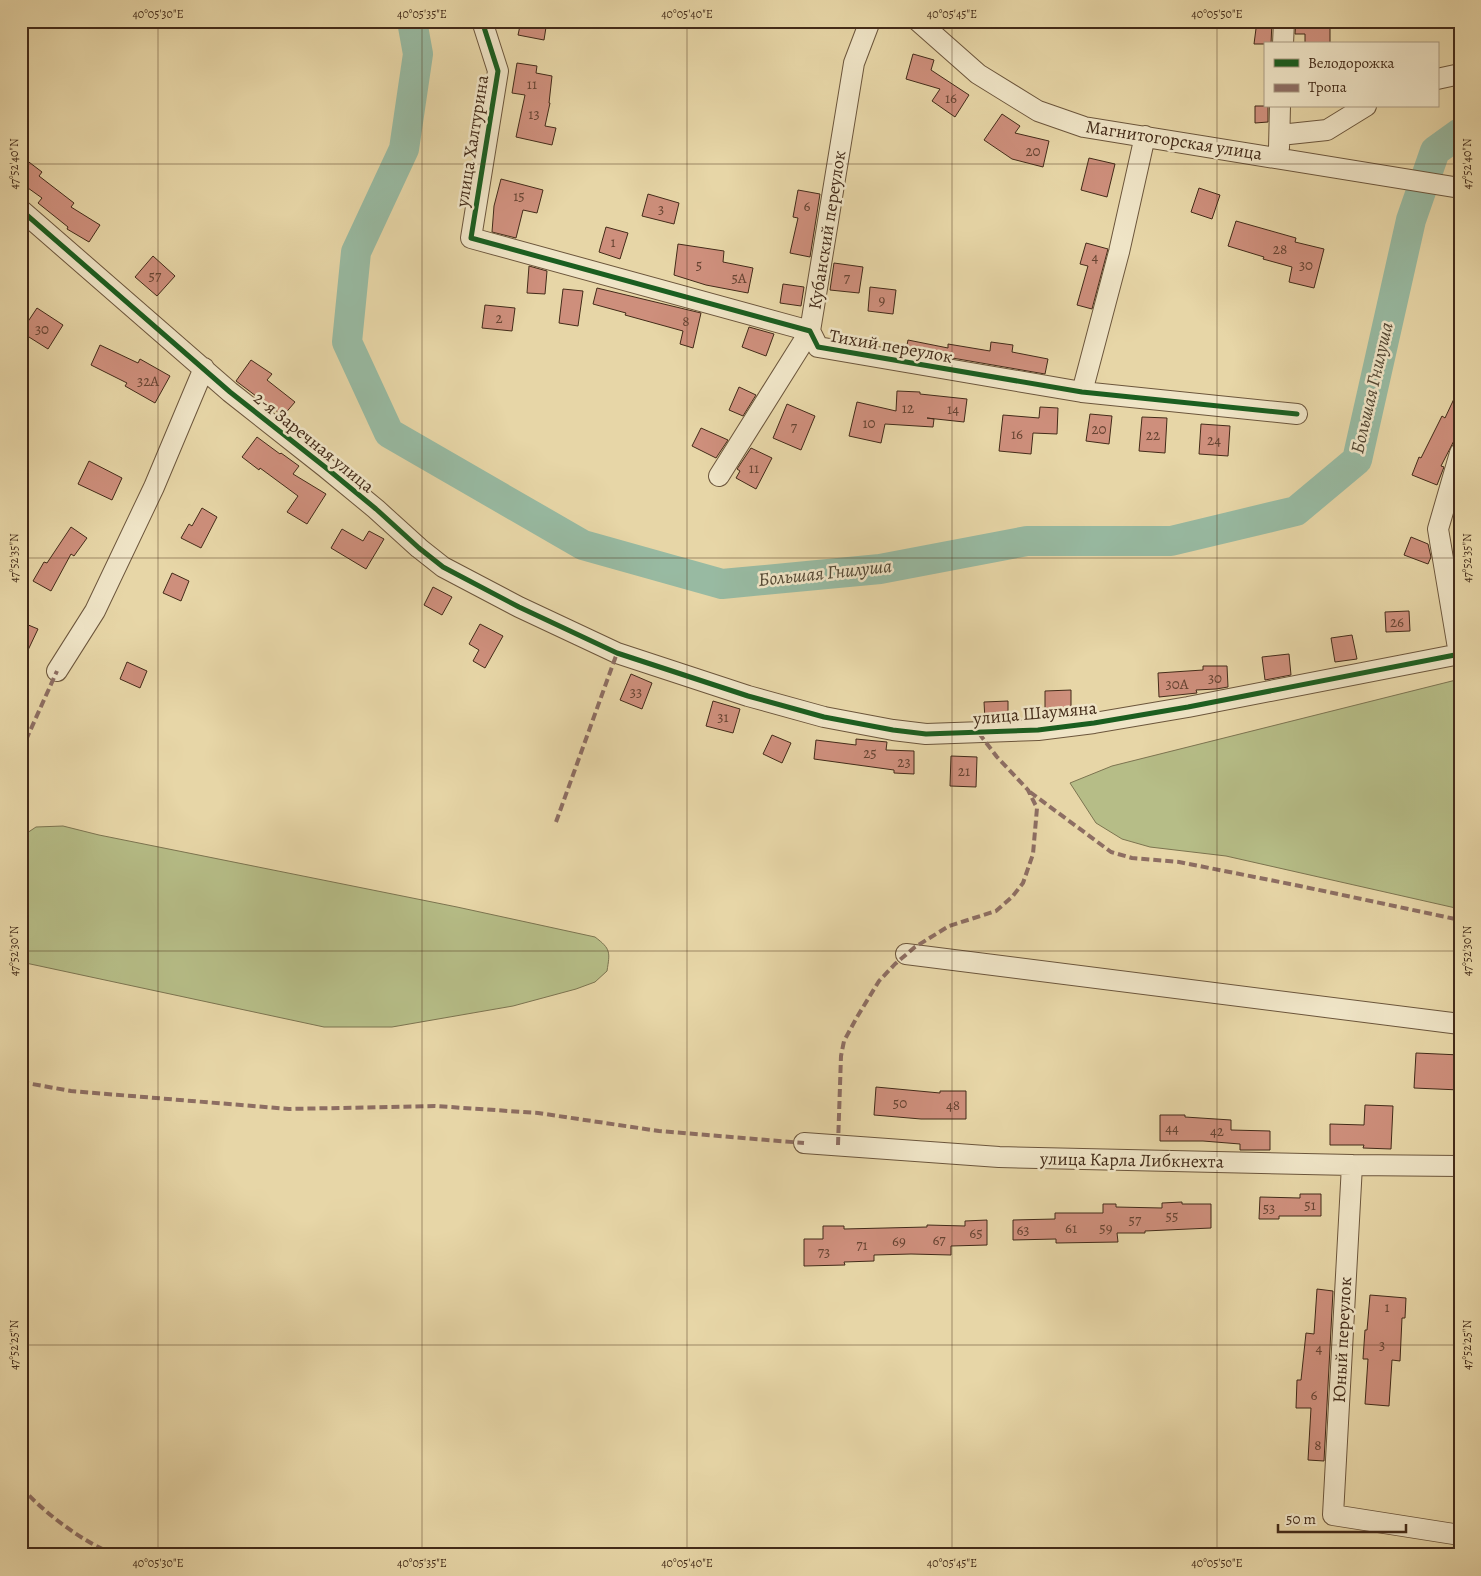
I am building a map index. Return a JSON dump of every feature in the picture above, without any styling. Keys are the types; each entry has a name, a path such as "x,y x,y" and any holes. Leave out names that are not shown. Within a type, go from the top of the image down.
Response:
{"street":[{"name":"улица Халтурина","path":"471,238 498,71 482,21"},
{"name":"Кубанский переулок","path":"719,476 810,331 854,63 870,21"},
{"name":"Магнитогорская улица","path":"918,21 978,74 1038,112 1084,127 1460,188"},
{"path":"1283,42 1284,21"},
{"path":"1438,79 1460,74"},
{"path":"1279,158 1280,108"},
{"path":"1280,135 1327,130 1363,108"},
{"path":"1082,392 1119,252 1145,136"},
{"name":"2-я Заречная улица","path":"21,210 230,392 325,467 443,567 519,607 618,653"},
{"name":"Тихий переулок","path":"471,238 810,331 818,347 1082,392 1297,414"},
{"path":"57,671 95,611 154,487 204,368"},
{"path":"1459,654 1438,529 1460,453"},
{"name":"улица Шаумяна","path":"618,653 748,696 824,717 926,734 1038,730 1094,723 1459,654"},
{"path":"906,954 1460,1024"},
{"name":"улица Карла Либкнехта","path":"804,1143 999,1157 1460,1166"},
{"name":"Юный переулок","path":"1352,1165 1333,1515 1460,1535"}],"green space":[{"path":"1460,679 1460,909 1226,856 1150,847 1122,839 1096,823 1070,783 1112,766"},
{"path":"63,826 595,937 607,948 609,959 607,971 595,982 513,1006 392,1027 324,1027 21,962 21,837 36,827"}],"building":[{"path":"521,21 547,21 544,40 518,35"},
{"path":"1257,21 1272,21 1271,42 1254,44"},
{"path":"1296,21 1330,21 1330,42 1305,42 1305,34 1295,34"},
{"path":"913,54 934,60 931,70 969,95 955,117 932,101 940,89 906,79"},
{"path":"517,63 537,66 536,73 552,76 550,103 545,126 556,128 552,145 516,137 525,95 512,93"},
{"path":"1255,106 1268,108 1268,122 1255,123"},
{"path":"1002,114 1020,126 1015,133 1049,141 1043,167 1012,159 984,140"},
{"path":"21,156 42,172 39,176 74,203 71,207 100,225 89,242 67,229 68,227 38,203 42,198 21,183"},
{"path":"1089,158 1115,164 1107,197 1081,190"},
{"path":"501,179 543,190 537,213 523,210 516,238 492,232 494,206"},
{"path":"1199,188 1220,195 1212,219 1191,212"},
{"path":"798,190 820,194 810,257 790,253 798,218 793,217"},
{"path":"648,194 679,203 674,224 642,216"},
{"path":"1236,221 1296,238 1295,242 1324,249 1314,288 1289,282 1292,267 1228,246"},
{"path":"606,227 628,233 620,259 599,252"},
{"path":"1086,243 1108,249 1092,309 1077,305 1088,266 1080,264"},
{"path":"678,244 724,251 723,262 753,268 748,293 706,285 674,275"},
{"path":"153,256 175,276 157,296 135,277"},
{"path":"834,263 863,267 859,293 830,290"},
{"path":"529,266 547,271 545,294 527,293"},
{"path":"783,284 804,287 801,306 780,303"},
{"path":"870,287 896,290 893,314 868,311"},
{"path":"597,288 701,313 693,348 680,344 683,331 593,304"},
{"path":"563,289 583,291 578,326 559,323"},
{"path":"485,305 515,308 512,331 482,328"},
{"path":"37,308 63,325 48,349 21,332"},
{"path":"749,327 774,334 766,356 742,347"},
{"path":"908,340 948,348 948,344 990,351 991,342 1013,345 1012,352 1048,359 1045,374 906,350"},
{"path":"100,345 138,363 140,359 170,376 155,403 125,386 127,383 91,365"},
{"path":"251,360 272,374 267,380 295,402 283,416 236,381"},
{"path":"1460,386 1460,429 1441,466 1444,467 1437,485 1412,475 1419,457 1421,458 1442,416 1445,418"},
{"path":"739,387 756,395 743,416 729,410"},
{"path":"897,391 920,392 920,394 967,399 964,422 927,418 934,419 933,427 885,424 881,443 849,436 857,402 896,411"},
{"path":"787,404 815,416 801,450 773,438"},
{"path":"1040,407 1058,408 1057,434 1033,433 1031,454 999,451 1003,415 1039,418"},
{"path":"1090,414 1112,416 1109,444 1086,441"},
{"path":"1142,417 1167,418 1165,453 1139,451"},
{"path":"1201,424 1230,426 1228,456 1199,454"},
{"path":"701,428 728,440 716,458 692,446"},
{"path":"257,437 299,466 293,474 326,494 307,524 287,512 298,496 242,457"},
{"path":"751,448 772,458 756,489 736,478 740,471 737,469"},
{"path":"89,461 122,478 112,500 78,484"},
{"path":"202,508 217,517 201,548 181,538 189,524 192,526"},
{"path":"71,527 87,538 74,556 71,554 51,591 33,581 44,562 47,563"},
{"path":"342,529 363,541 369,531 384,539 366,569 331,548"},
{"path":"1411,537 1428,544 1431,557 1428,564 1404,555"},
{"path":"172,573 189,581 181,601 163,593"},
{"path":"433,587 452,597 442,615 424,605"},
{"path":"1409,611 1410,631 1386,632 1385,612"},
{"path":"21,622 38,629 21,665"},
{"path":"480,624 503,636 485,668 473,661 479,650 469,644"},
{"path":"1352,635 1357,659 1335,662 1331,638"},
{"path":"1289,654 1291,675 1265,680 1262,657"},
{"path":"127,662 147,671 140,688 120,679"},
{"path":"1203,666 1227,666 1228,687 1196,690 1197,693 1159,697 1158,673 1203,670"},
{"path":"631,674 652,683 642,709 620,700"},
{"path":"1071,690 1071,710 1045,711 1045,691"},
{"path":"713,701 740,709 733,733 706,726"},
{"path":"1008,701 1008,719 985,720 984,702"},
{"path":"772,735 791,743 782,763 763,754"},
{"path":"856,739 887,742 886,750 914,751 914,774 894,773 894,770 814,759 816,740 856,745"},
{"path":"951,756 977,757 976,787 950,786"},
{"path":"1416,1053 1460,1055 1460,1090 1414,1088"},
{"path":"876,1087 940,1093 940,1091 966,1091 966,1119 921,1119 874,1115"},
{"path":"1365,1105 1393,1106 1391,1149 1363,1148 1364,1145 1330,1145 1330,1124 1364,1125"},
{"path":"1160,1115 1185,1115 1185,1117 1231,1120 1231,1130 1270,1131 1270,1150 1240,1150 1240,1144 1203,1141 1160,1141"},
{"path":"1300,1194 1321,1194 1321,1216 1279,1216 1279,1219 1259,1219 1260,1197 1300,1198"},
{"path":"1182,1202 1182,1204 1211,1204 1211,1228 1117,1233 1118,1242 1056,1243 1056,1239 1013,1240 1013,1220 1055,1219 1055,1213 1103,1213 1103,1204 1116,1204 1116,1207 1162,1208 1162,1203"},
{"path":"987,1220 987,1245 951,1246 951,1255 874,1255 874,1261 844,1262 845,1265 804,1266 804,1239 823,1239 823,1226 844,1226 844,1229 927,1227 927,1225 965,1226 965,1221"},
{"path":"1317,1289 1333,1291 1324,1461 1308,1460 1311,1408 1296,1408 1297,1380 1301,1380 1306,1333 1314,1334"},
{"path":"1370,1295 1406,1298 1405,1318 1402,1318 1400,1361 1392,1360 1389,1406 1365,1404 1368,1359 1363,1359"}],"waterway":[{"name":"Большая Гнилуша","path":"412,21 418,54 404,149 356,252 347,342 389,433 583,545 722,584 880,569 1027,541 1171,541 1296,511 1357,460 1411,220 1435,151 1460,133"}],"marked path":[{"path":"556,822 617,653"},
{"path":"21,751 57,671"},
{"path":"838,1145 841,1056 844,1041 879,981 915,947 949,926 996,911 1012,897 1023,883 1033,854 1037,808 1028,790 997,757 978,732"},
{"path":"1030,792 1111,852 1132,858 1179,862 1460,920"},
{"path":"21,1082 71,1091 289,1109 435,1106 538,1113 659,1131 804,1143"},
{"path":"21,1487 41,1507 65,1526 91,1543 116,1555"}],"cycle path":[{"path":"482,21 498,71 471,238 810,331 818,347 1082,392 1297,414"},
{"path":"21,210 230,392 325,467 443,567 519,607 617,653 748,696 824,717 926,734 1038,730 1094,723 1188,707 1460,654"}]}
